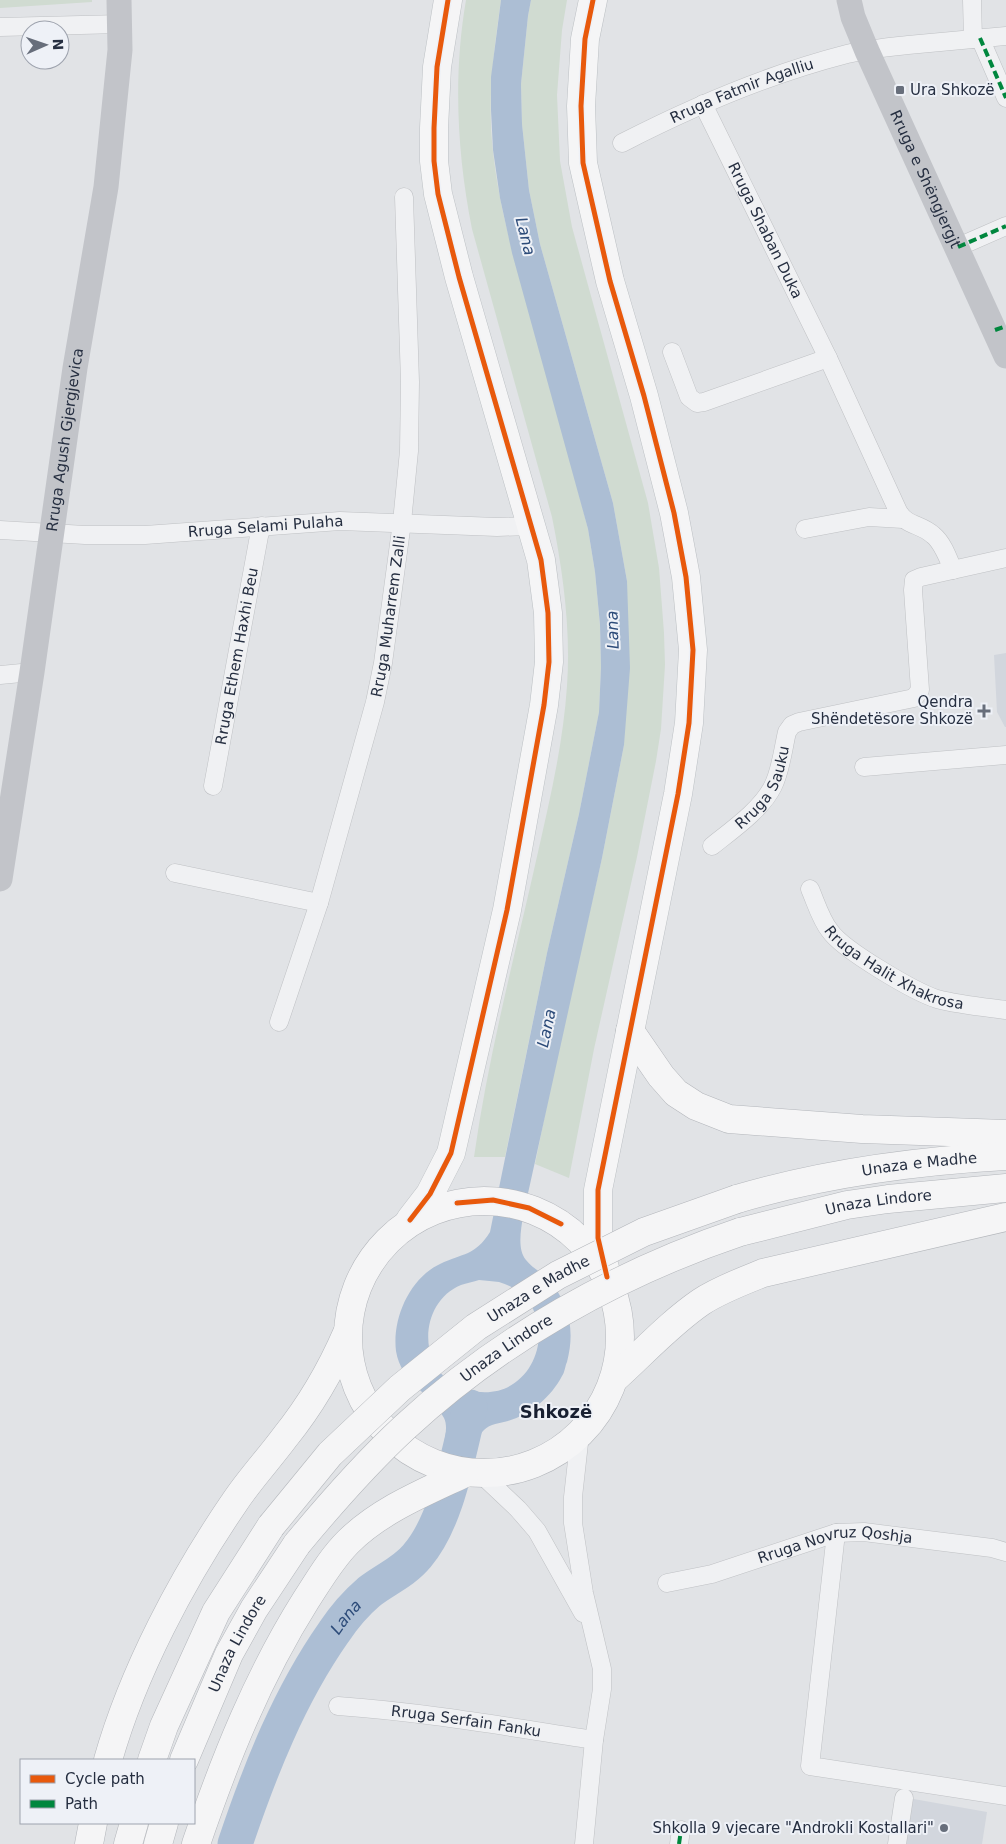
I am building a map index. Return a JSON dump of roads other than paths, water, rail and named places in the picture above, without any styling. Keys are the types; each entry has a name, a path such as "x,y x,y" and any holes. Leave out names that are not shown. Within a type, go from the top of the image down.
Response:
{"main road":[{"path":"108,1759 115,1734 136,1682 163,1624 190,1573 234,1502 286,1437 325,1378 347,1332 354,1296 369,1263 392,1235 410,1220 430,1194 452,1153 507,910 544,705 549,662 548,613 541,560 459,277 438,194 434,161 437,67 448,0"},
{"path":"196,1844 256,1688 291,1624 331,1560 349,1541 377,1520 424,1492 473,1474 515,1471 548,1458 580,1434 599,1411 614,1380 620,1345 618,1310 607,1277 598,1238 598,1190 678,794 689,723 693,650 686,577 674,513 644,396 610,281 583,163 581,106 585,40 593,0"},
{"name":"Rruga e Shëngjergjt","path":"849,0 853,16 867,50 958,247 1000,328 1006,356"},
{"name":"Rruga Agush Gjergjevica","path":"0,879 32,672 75,368 106,187 116,94 120,12"},
{"path":"630,1030 661,1076 676,1092 696,1106 729,1119 862,1129 1006,1134"},
{"name":"Unaza e Madhe","path":"216,1612 271,1526 330,1454 400,1388 476,1327 558,1275 644,1232 737,1199 813,1180 877,1168 967,1158 1006,1156"},
{"name":"Unaza Lindore","path":"184,1759 229,1654 254,1608 297,1544 349,1484 403,1428 488,1359 602,1290 670,1257 740,1232 847,1205 888,1199 1006,1188"},
{"path":"410,1220 457,1202 493,1200 529,1208 561,1224 587,1248 607,1277"},
{"path":"614,1380 677,1322 702,1302 744,1280 764,1273 1006,1217"},
{"path":"347,1332 351,1369 364,1403 385,1432 414,1455 432,1464 473,1474"},
{"name":"Unaza Lindore","path":"152,1759 164,1726 216,1612"},
{"path":"90,1844 93,1824"},
{"path":"128,1844 134,1824"},
{"path":"158,1844 164,1824"}],"street":[{"path":"972,0 977,39 1006,98"},
{"path":"0,27 120,12"},
{"name":"Rruga Fatmir Agalliu","path":"622,143 676,115 703,104 770,78 849,53 1006,36"},
{"name":"Rruga Shaban Duka","path":"703,104 828,358 903,520"},
{"name":"Rruga Muharrem Zalli","path":"279,1022 319,902 375,702 383,663 402,522 409,451 410,382 404,197"},
{"path":"958,247 1006,226"},
{"path":"672,352 689,396 697,403 828,358"},
{"path":"805,529 869,518 903,520 934,535 953,570"},
{"name":"Rruga Selami Pulaha","path":"0,530 51,534 145,535 340,521 497,527 531,526"},
{"name":"Rruga Ethem Haxhi Beu","path":"213,786 258,536 262,526"},
{"name":"Rruga Sauku","path":"712,846 735,828 767,797 774,784 787,732 792,725 914,698 920,690 913,590 914,580 1006,558"},
{"path":"0,675 32,672"},
{"path":"864,767 1006,755"},
{"path":"175,873 319,902"},
{"name":"Rruga Halit Xhakrosa","path":"810,889 830,932 853,952 908,986 936,998 966,1005 1006,1010"},
{"path":"580,1434 573,1496 573,1523 591,1627 602,1669 602,1689 594,1740 584,1844"},
{"path":"473,1474 518,1509 537,1531 591,1627"},
{"name":"Rruga Novruz Qoshja","path":"667,1582 712,1574 836,1534 864,1532 992,1548 1006,1552"},
{"path":"836,1534 810,1766 1006,1796"},
{"name":"Rruga Serfain Fanku","path":"338,1706 488,1724 594,1740"},
{"path":"896,1844 904,1798"}],"water":[{"path":"501,0 531,0 521,84 522,124 529,190 540,244 613,503 627,581 630,668 624,745 602,858 523,1216 521,1233 523,1256 528,1263 549,1280 562,1299 566,1309 571,1340 567,1362 557,1384 540,1404 516,1418 486,1428 480,1435 473,1450 444,1445 446,1428 444,1418 432,1401 410,1380 399,1362 396,1351 397,1325 405,1300 429,1270 474,1250 490,1232 547,953 579,814 599,712 601,667 600,625 595,572 588,529 512,253 500,198 493,150 491,77","holes":["479,1280 499,1282 520,1293 534,1310 539,1330 537,1351 528,1369 513,1384 493,1392 468,1390 451,1382 438,1370 429,1348 429,1326 436,1306 451,1290"]}],"waterway":[{"name":"Lana","path":"235,1844 265,1761 289,1708 318,1656 354,1606 369,1592 412,1562 428,1541 437,1524 451,1485 470,1407"}],"place":[{"name":"Ura Shkozë","path":"900,90"},
{"name":"Qendra Shëndetësore Shkozë","path":"984,711"},
{"name":"Shkolla 9 vjecare \"Androkli Kostallari\"","path":"944,1828"}],"district":[{"name":"Shkozë","path":"556,1412"}]}
